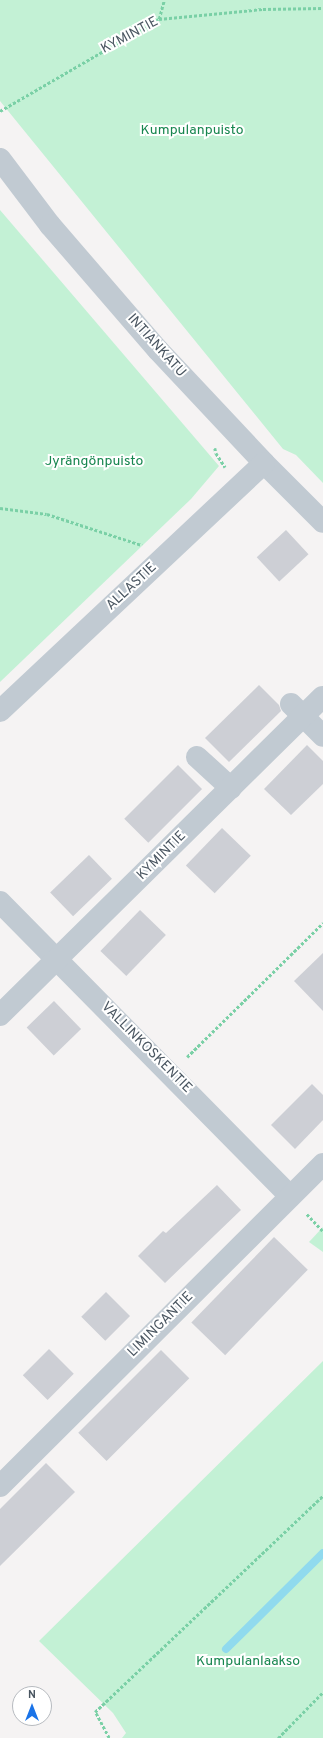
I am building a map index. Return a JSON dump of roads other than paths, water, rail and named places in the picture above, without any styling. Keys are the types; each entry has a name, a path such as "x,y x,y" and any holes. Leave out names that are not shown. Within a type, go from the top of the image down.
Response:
{"street":[{"name":"INTIANKATU","path":"0,159 50,225 158,350 264,463 323,522"},
{"name":"ALLASTIE","path":"0,711 264,463"},
{"name":"KYMINTIE","path":"0,1015 231,788 298,710 323,697"},
{"path":"298,710 323,736"},
{"path":"197,757 231,788"},
{"name":"VALLINKOSKENTIE","path":"0,902 171,1073 290,1196"},
{"name":"LIMINGANTIE","path":"0,1486 323,1164"}],"waterway":[{"path":"226,1649 323,1553"}],"park label":[{"name":"Kumpulanpuisto","path":"192,131"},
{"name":"Jyrängönpuisto","path":"94,462"},
{"name":"Kumpulanlaakso","path":"248,1662"}]}
